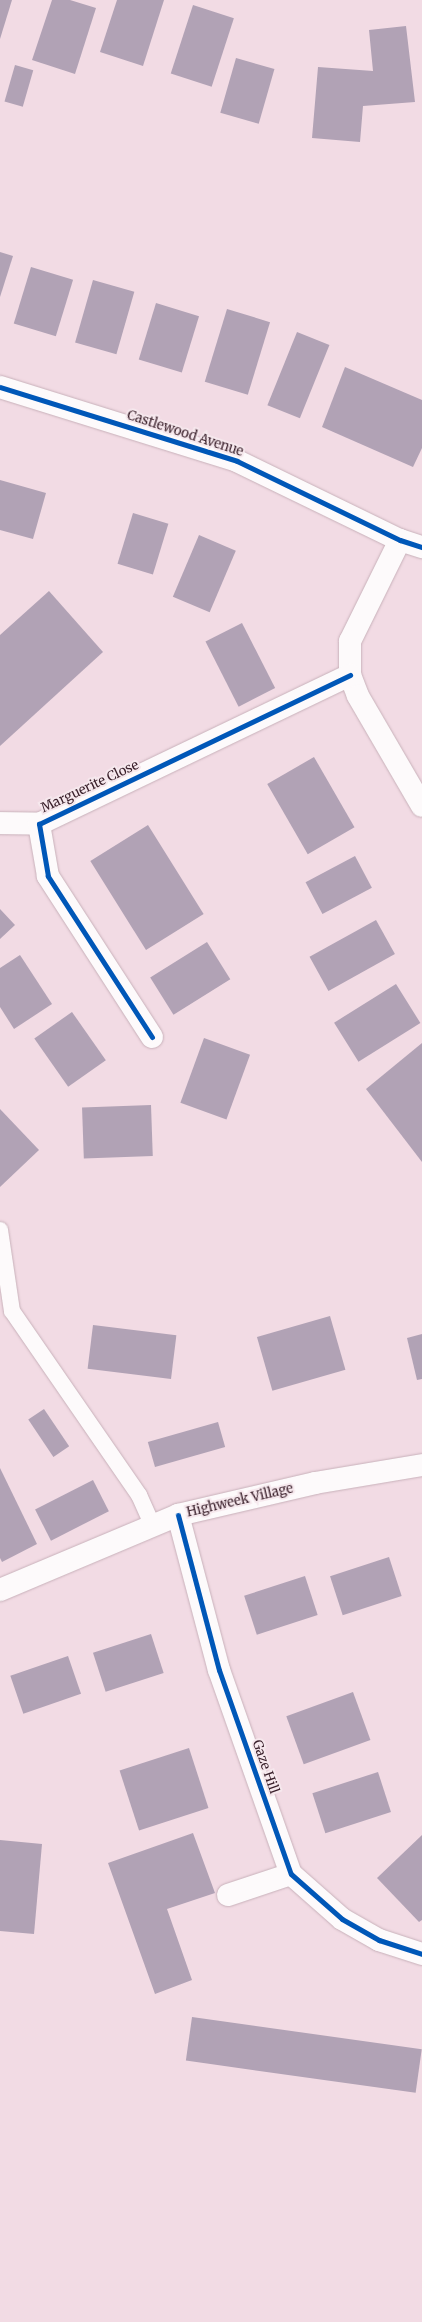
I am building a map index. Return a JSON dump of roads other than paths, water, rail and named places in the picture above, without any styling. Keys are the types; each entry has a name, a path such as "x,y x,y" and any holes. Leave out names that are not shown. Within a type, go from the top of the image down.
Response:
{"street":[{"name":"Castlewood Avenue","path":"0,387 237,461 400,540 422,547"},
{"path":"400,540 350,641 350,675 358,696 422,806"},
{"name":"Marguerite Close","path":"0,823 39,824 350,675"},
{"name":"Marguerite Close","path":"39,824 48,876 152,1037"},
{"name":"Highweek Village","path":"0,1590 178,1515 315,1483 422,1465"},
{"name":"Gaze Hill","path":"178,1515 219,1670 291,1874 342,1919 379,1940 422,1954"},
{"path":"228,1895 291,1874"}],"lane":[{"path":"0,1230 12,1311 139,1495 153,1526"}]}
